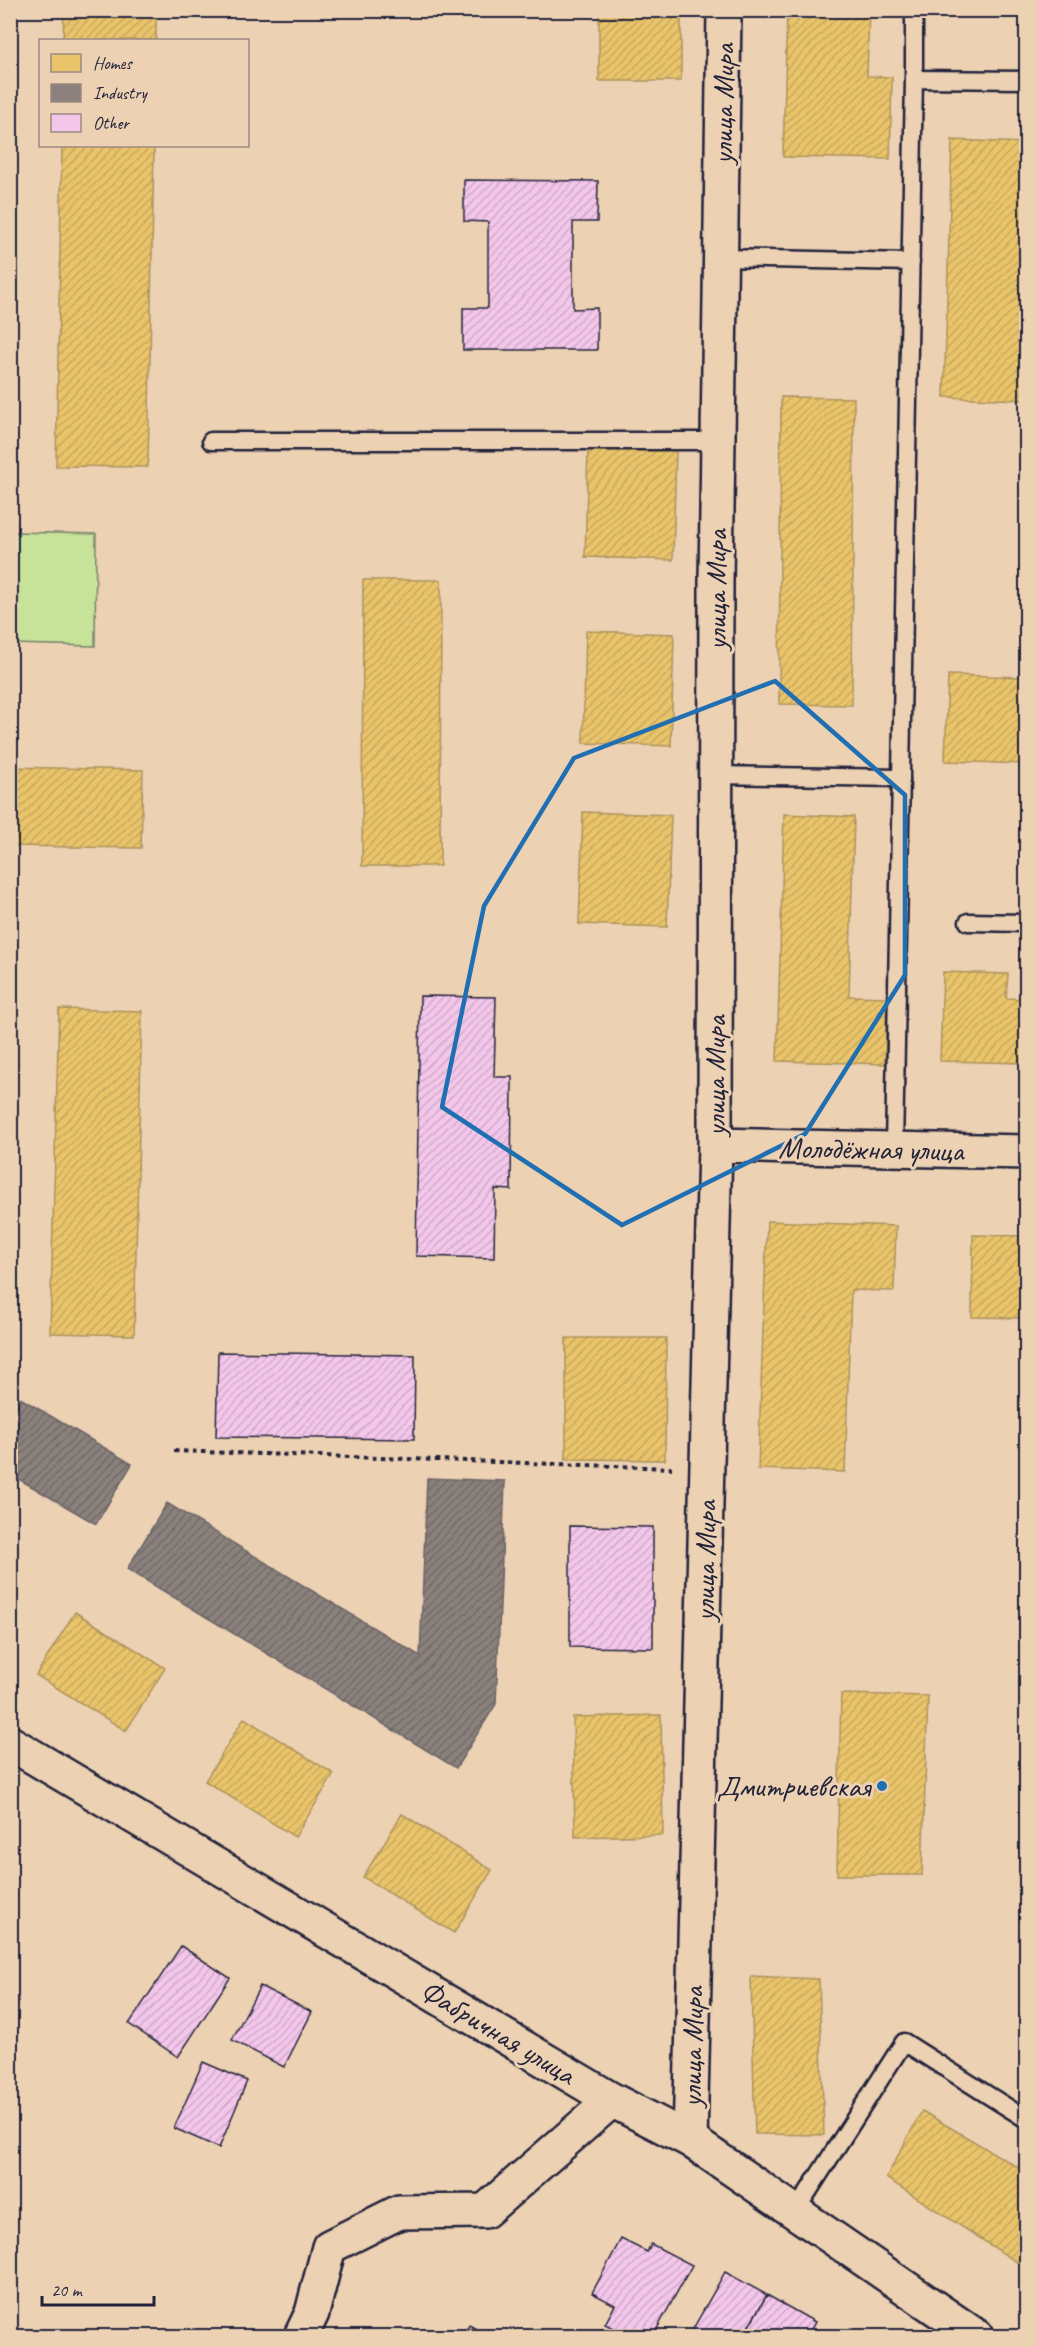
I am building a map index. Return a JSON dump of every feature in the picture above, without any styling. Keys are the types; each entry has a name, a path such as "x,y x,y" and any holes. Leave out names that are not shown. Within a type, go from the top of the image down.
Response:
{"street":[{"name":"улица Мира","path":"690,2140 715,1145 718,441 724,10"},
{"name":"Молодёжная улица","path":"715,1145 1026,1152"},
{"name":"Фабричная улица","path":"10,1743 612,2100 690,2140 976,2337"},
{"path":"301,2337 312,2313 329,2247 399,2212 485,2211 612,2100"}],"lane":[{"path":"894,1149 914,10"},
{"path":"914,79 1026,80"},
{"path":"720,258 911,262"},
{"path":"211,441 718,441"},
{"path":"716,775 901,778"},
{"path":"968,922 1026,923"},
{"path":"795,2212 904,2042 1026,2119"}],"path":[{"path":"174,1451 676,1468"}],"highlighted area":[{"path":"775,681 905,795 905,975 805,1134 622,1225 442,1107 484,906 574,758"}],"green space":[{"path":"13,532 96,534 95,646 11,644"}],"building: Homes":[{"path":"64,10 156,10 156,39 63,39"},
{"path":"599,10 681,10 681,81 599,81"},
{"path":"787,10 869,10 867,76 892,77 890,159 783,157"},
{"path":"952,140 1026,143 1026,400 944,397"},
{"path":"62,147 154,147 148,467 56,466"},
{"path":"781,397 854,398 852,705 779,704"},
{"path":"588,446 676,448 673,560 585,557"},
{"path":"363,580 441,580 440,866 362,866"},
{"path":"586,631 674,634 671,746 583,743"},
{"path":"948,675 1026,677 1026,764 945,761"},
{"path":"10,767 143,770 141,848 10,846"},
{"path":"583,812 671,815 667,927 579,924"},
{"path":"784,814 854,817 849,996 887,997 885,1064 777,1061"},
{"path":"943,972 1008,974 1006,998 1026,999 1026,1063 940,1061"},
{"path":"59,1009 142,1011 134,1335 50,1333"},
{"path":"767,1221 896,1226 894,1291 851,1290 845,1472 758,1469"},
{"path":"973,1235 1026,1236 1026,1318 972,1317"},
{"path":"566,1338 666,1338 665,1460 566,1459"},
{"path":"75,1612 165,1668 126,1731 36,1675"},
{"name":"Дмитриевская","path":"841,1694 928,1696 922,1875 837,1875"},
{"path":"661,1715 663,1835 575,1837 573,1717"},
{"path":"244,1718 334,1774 295,1837 205,1781"},
{"path":"402,1814 492,1870 454,1933 363,1877"},
{"path":"751,1976 819,1979 824,2135 755,2134"},
{"path":"922,2111 1026,2172 1026,2268 886,2178"}],"building: Industry":[{"path":"10,1392 132,1464 96,1524 10,1474"},
{"path":"427,1478 505,1481 496,1704 456,1768 127,1569 167,1503 420,1656"}],"building: Other":[{"path":"464,180 598,181 597,222 573,222 573,309 597,308 597,350 463,350 463,308 488,308 488,222 464,221"},
{"path":"420,996 496,997 494,1077 512,1077 511,1190 495,1189 494,1258 416,1256"},
{"path":"218,1352 415,1355 414,1439 216,1437"},
{"path":"570,1526 653,1527 653,1648 570,1647"},
{"path":"181,1946 230,1978 178,2057 129,2024"},
{"path":"260,1986 312,2012 284,2067 232,2040"},
{"path":"203,2062 247,2081 219,2148 174,2128"},
{"path":"621,2239 647,2252 651,2244 692,2265 653,2336 629,2336 605,2324 615,2305 592,2293"},
{"path":"725,2272 767,2295 743,2336 689,2336"},
{"path":"767,2295 815,2322 807,2336 743,2336"},
{"path":"469,2325 489,2336 463,2336"}],"place":[{"name":"Дмитриевская","path":"882,1786"}]}
